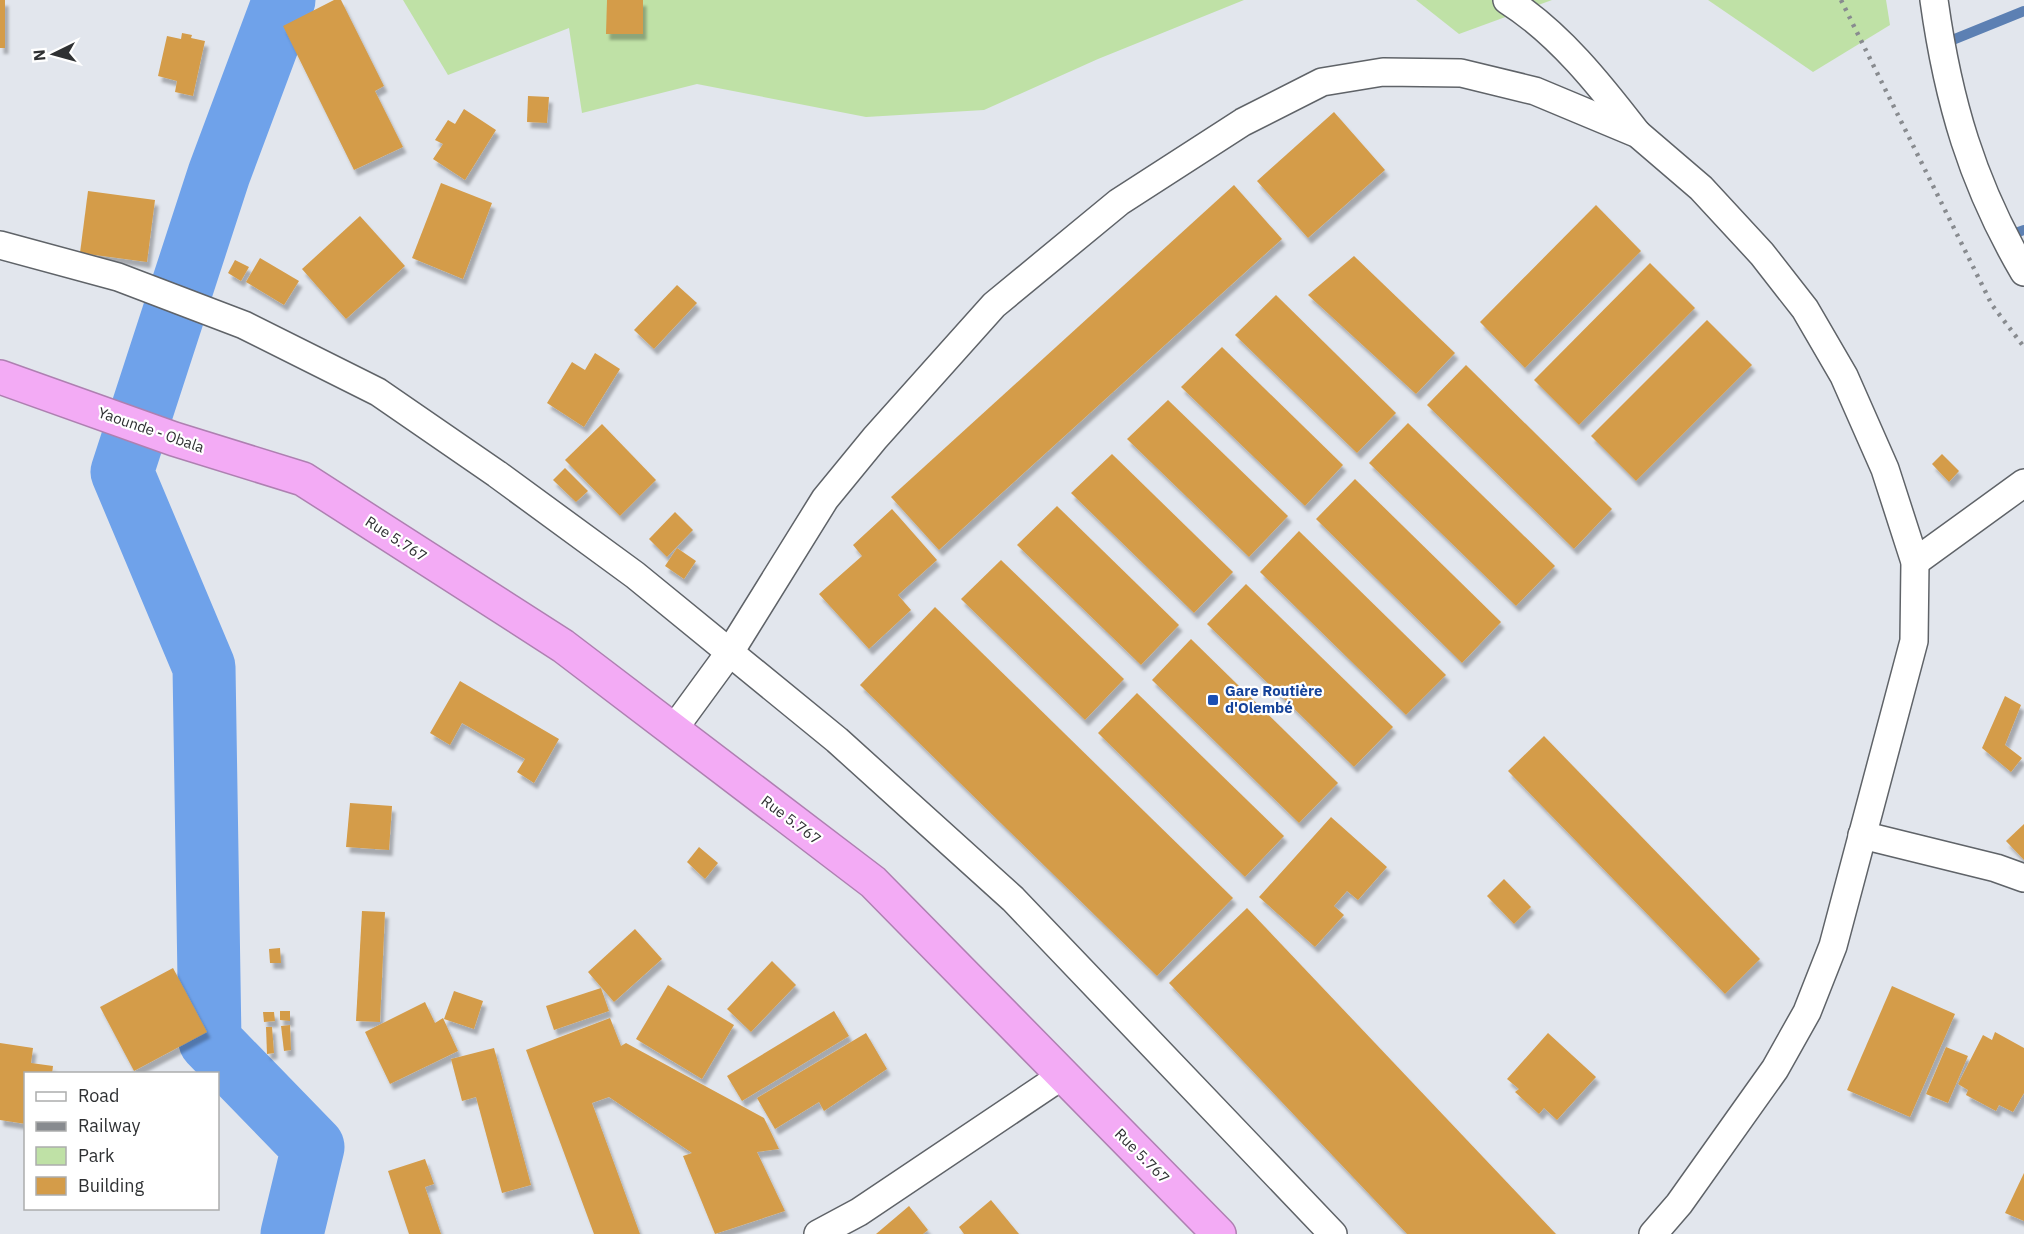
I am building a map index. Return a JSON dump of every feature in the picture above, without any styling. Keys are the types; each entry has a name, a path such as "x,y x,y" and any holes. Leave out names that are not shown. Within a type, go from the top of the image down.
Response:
{"highway":[{"name":"Yaounde - Obala","path":"0,377 174,439 303,479"},
{"name":"Rue 5.767","path":"303,479 563,646 873,882 1219,1234"}],"street":[{"path":"1507,0 1524,11 1593,76 1638,134 1701,188 1762,254 1805,309 1844,376 1885,469 1915,562 1914,641 1833,946 1806,1012 1775,1069 1679,1204 1653,1234"},
{"path":"1934,0 1941,53 1957,124 1973,170 2024,272"},
{"path":"673,730 730,652 825,500 875,438 994,305 1119,202 1244,122 1322,82 1383,72 1461,73 1535,91 1638,134"},
{"path":"0,245 118,277 244,325 378,392 497,474 626,568 837,740 1013,899 1333,1234"},
{"path":"1915,562 2024,483"},
{"path":"1862,835 1996,868 2024,878"},
{"path":"818,1234 859,1212 1063,1075"}],"green space":[{"path":"403,0 1244,0 1098,59 984,110 866,117 697,84 582,113 569,28 448,75"},
{"path":"1416,0 1552,0 1459,34"},
{"path":"1708,0 1886,0 1890,25 1813,72"}],"building":[{"path":"0,0 5,0 5,48 0,48"},
{"path":"334,0 341,0 384,86 375,91 403,147 354,170 283,26"},
{"path":"607,0 643,0 643,34 606,34"},
{"path":"182,33 205,41 193,96 175,92 177,81 158,76 167,36 181,39"},
{"path":"528,96 549,97 547,123 527,122"},
{"path":"464,109 496,130 465,180 433,159 443,144 435,140 448,120 455,124"},
{"path":"1334,112 1385,170 1308,238 1257,181"},
{"path":"441,183 492,203 463,279 412,258"},
{"path":"1234,185 1282,239 939,550 891,497"},
{"path":"88,191 155,200 147,262 80,253"},
{"path":"1596,205 1641,251 1525,368 1480,322"},
{"path":"360,216 405,266 346,319 302,269"},
{"path":"1354,256 1455,353 1416,394 1308,295"},
{"path":"260,258 299,281 284,305 246,282"},
{"path":"235,260 249,267 241,281 228,273"},
{"path":"1650,263 1695,308 1579,425 1534,380"},
{"path":"677,285 697,303 654,349 634,330"},
{"path":"1276,295 1396,413 1357,453 1235,335"},
{"path":"1707,320 1752,365 1636,481 1591,436"},
{"path":"1222,347 1343,465 1305,506 1181,387"},
{"path":"595,353 620,369 584,427 547,403 572,362 585,370"},
{"path":"1466,365 1612,509 1574,549 1427,405"},
{"path":"1168,400 1288,516 1249,557 1127,439"},
{"path":"1408,423 1555,566 1516,606 1369,463"},
{"path":"602,424 656,480 620,516 565,460"},
{"path":"1112,454 1233,572 1194,613 1071,493"},
{"path":"1942,454 1959,471 1949,482 1932,464"},
{"path":"565,468 588,491 576,502 553,480"},
{"path":"1355,479 1501,622 1462,663 1316,519"},
{"path":"1057,506 1179,625 1141,665 1017,545"},
{"path":"892,509 937,560 898,595 911,610 869,649 819,594 862,556 853,545"},
{"path":"675,512 693,530 667,557 649,539"},
{"path":"1299,531 1446,675 1406,715 1260,572"},
{"path":"677,548 696,561 684,579 665,566"},
{"path":"1001,560 1124,679 1085,720 961,599"},
{"path":"1246,584 1393,727 1354,767 1207,624"},
{"path":"935,607 1233,898 1157,976 860,685"},
{"path":"1191,639 1338,783 1299,823 1152,680"},
{"path":"460,681 559,739 534,783 517,772 525,759 462,723 450,745 430,733"},
{"path":"1137,693 1284,836 1245,877 1098,733"},
{"path":"2005,696 2021,705 2005,745 2022,758 2011,772 1982,748"},
{"path":"1544,736 1760,959 1725,994 1508,771"},
{"path":"350,803 392,806 389,850 346,847"},
{"path":"1331,817 1387,867 1358,900 1347,891 1334,906 1344,915 1315,947 1259,897"},
{"path":"2024,824 2024,860 2006,841"},
{"path":"699,847 718,863 705,879 687,862"},
{"path":"1504,879 1531,907 1514,924 1487,896"},
{"path":"1247,908 1556,1234 1407,1234 1169,983"},
{"path":"362,911 385,912 380,1022 356,1021"},
{"path":"635,929 662,959 614,1002 588,972"},
{"path":"280,948 281,963 270,963 269,949"},
{"path":"772,961 796,985 751,1032 727,1009"},
{"path":"173,968 207,1032 134,1071 100,1007"},
{"path":"668,985 734,1025 702,1079 636,1039"},
{"path":"1892,986 1955,1014 1910,1117 1847,1090"},
{"path":"601,988 609,1011 554,1030 546,1006"},
{"path":"454,991 483,1001 474,1029 444,1019"},
{"path":"425,1002 435,1023 443,1018 458,1051 390,1084 365,1032"},
{"path":"280,1011 290,1011 290,1021 280,1020"},
{"path":"834,1011 849,1036 742,1101 727,1076"},
{"path":"263,1012 274,1012 275,1021 264,1022"},
{"path":"610,1018 621,1046 626,1043 764,1118 779,1149 757,1152 785,1211 715,1234 683,1156 692,1153 609,1097 592,1103 640,1234 594,1234 526,1050"},
{"path":"290,1025 291,1050 284,1051 281,1026"},
{"path":"266,1027 272,1027 274,1053 267,1054"},
{"path":"1995,1032 2024,1048 2024,1093 2013,1112 1999,1105 1996,1111 1966,1095 1968,1090 1958,1084 1983,1035 1992,1040"},
{"path":"866,1033 887,1069 824,1111 819,1102 775,1129 757,1098"},
{"path":"1548,1033 1596,1077 1557,1120 1544,1108 1539,1114 1515,1092 1519,1089 1507,1079"},
{"path":"0,1043 33,1048 31,1063 53,1066 52,1072 24,1072 24,1124 0,1120"},
{"path":"1946,1047 1968,1056 1948,1103 1926,1094"},
{"path":"494,1048 531,1185 502,1193 476,1097 462,1101 451,1059"},
{"path":"425,1159 434,1184 425,1187 441,1234 409,1234 388,1171"},
{"path":"2024,1173 2024,1221 2005,1213"},
{"path":"991,1200 1019,1234 964,1234 959,1227"},
{"path":"909,1206 928,1230 923,1234 876,1234"}],"waterway":[{"path":"284,0 219,174 122,472 204,667 210,1041 313,1147 292,1234"},
{"path":"1945,43 2024,11"},
{"path":"2007,236 2024,230"}],"railway":[{"path":"1841,0 1992,305 2024,347"}],"place":[{"name":"Gare Routière d'Olembé","path":"1213,700"}]}
